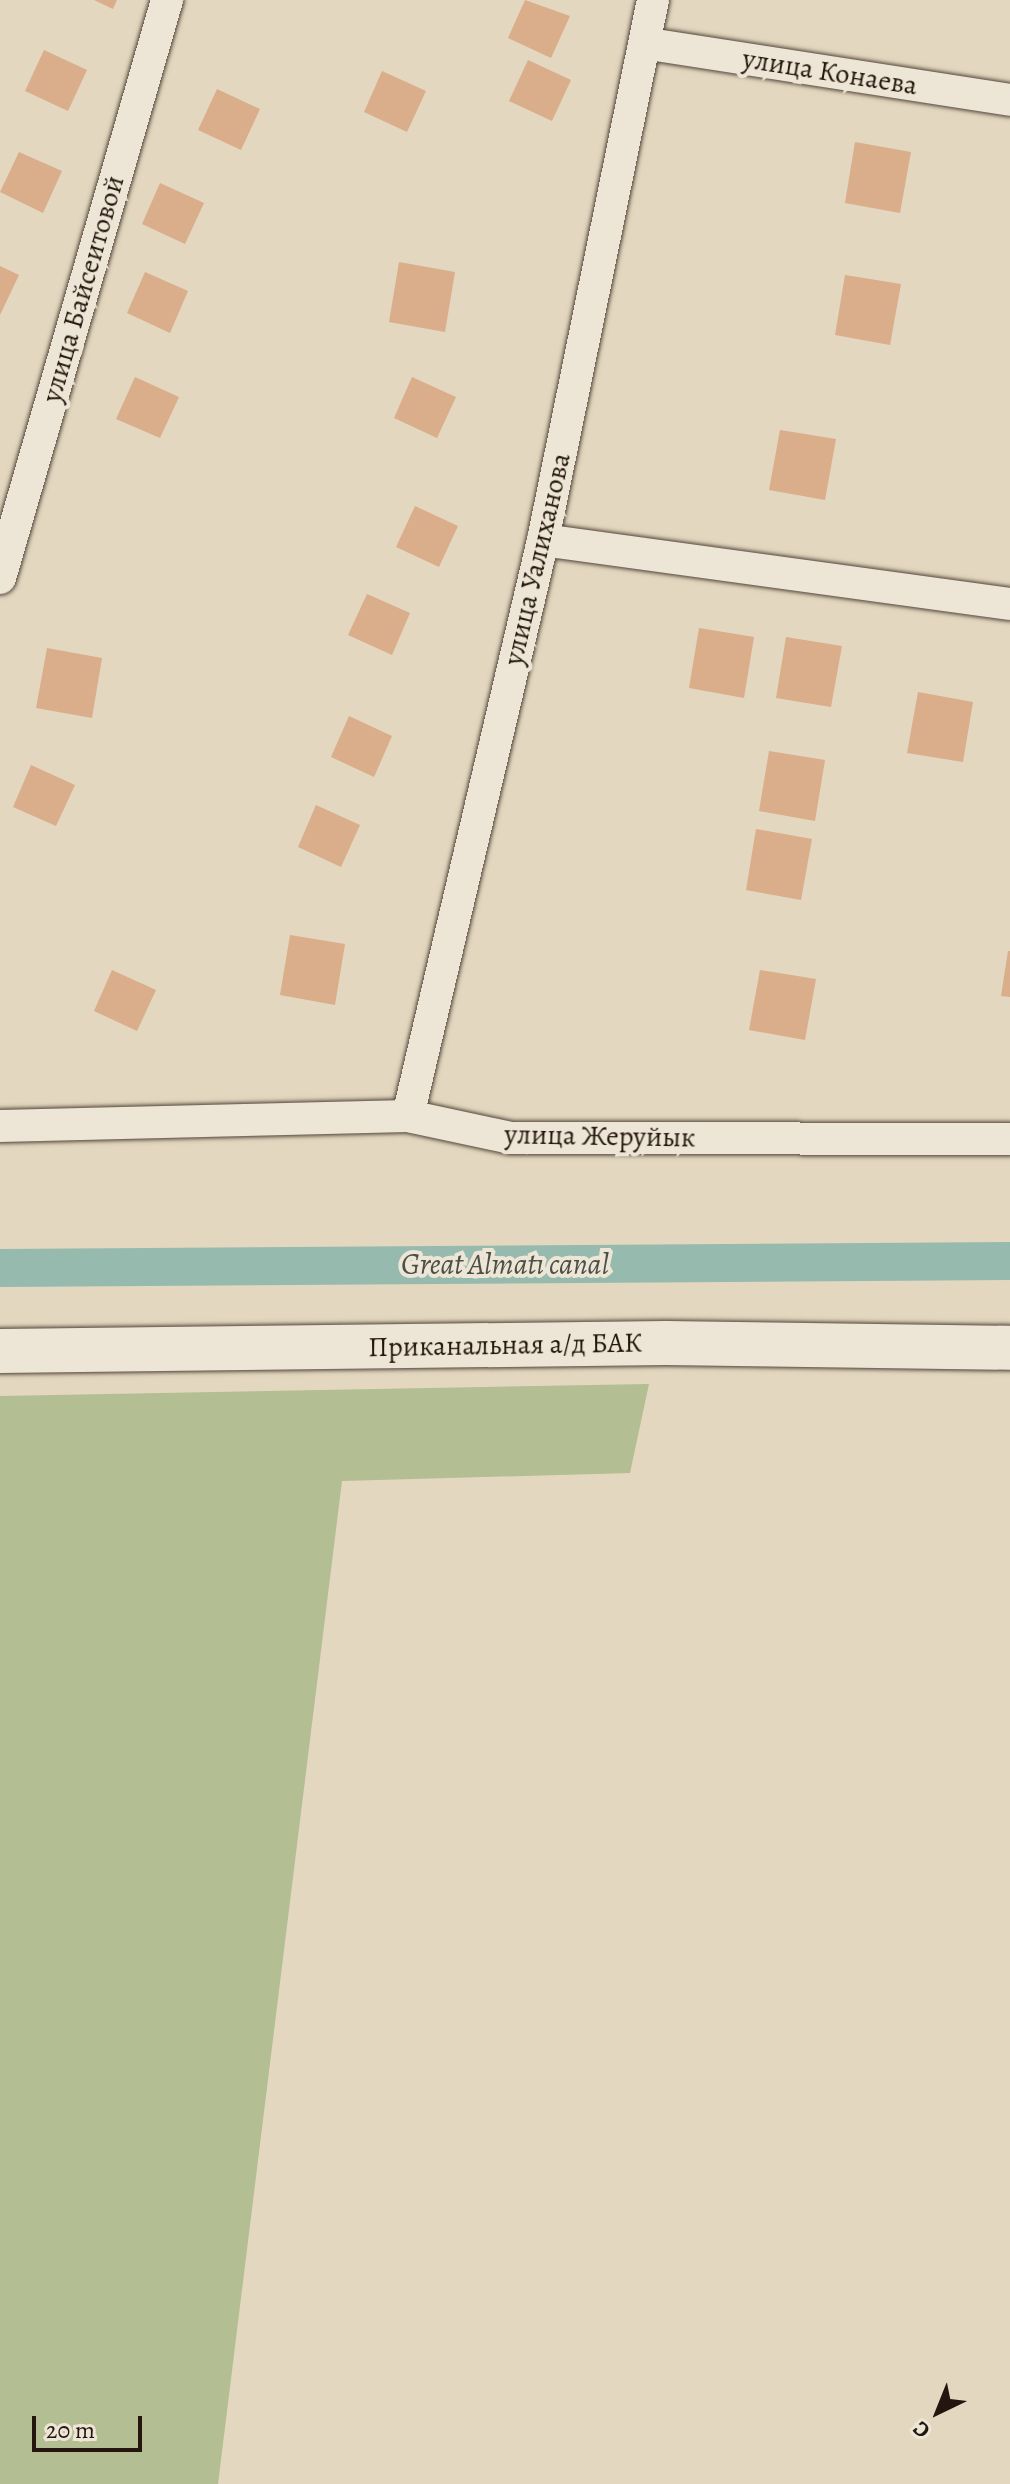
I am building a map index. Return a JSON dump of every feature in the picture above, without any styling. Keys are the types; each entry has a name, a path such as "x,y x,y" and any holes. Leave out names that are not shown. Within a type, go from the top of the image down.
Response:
{"street":[{"name":"улица Байсеитовой","path":"0,578 167,0"},
{"name":"улица Уалиханова","path":"408,1116 543,540 649,44 653,0"},
{"name":"улица Конаева","path":"649,44 1010,100"},
{"path":"543,540 1010,604"},
{"name":"улица Жеруйык","path":"0,1126 408,1116 511,1138 1010,1139"},
{"name":"Приканальная а/д БАК","path":"0,1351 650,1343 1010,1348"}],"green space":[{"path":"649,1384 630,1473 342,1481 218,2484 0,2484 0,1396"}],"building":[{"path":"94,0 117,0 113,9"},
{"path":"525,0 570,16 551,58 508,38"},
{"path":"44,50 87,70 68,111 25,91"},
{"path":"528,60 571,80 552,121 509,101"},
{"path":"382,71 426,91 407,132 364,112"},
{"path":"217,89 260,109 241,150 198,130"},
{"path":"855,142 911,152 900,213 845,203"},
{"path":"19,152 62,171 43,213 0,192"},
{"path":"160,183 204,203 185,244 142,224"},
{"path":"399,262 455,272 445,332 389,322"},
{"path":"0,266 19,275 0,315"},
{"path":"145,272 188,291 170,333 127,313"},
{"path":"845,275 901,284 890,345 835,335"},
{"path":"135,377 179,397 160,438 116,419"},
{"path":"412,377 456,397 437,438 394,418"},
{"path":"780,430 836,439 825,500 769,490"},
{"path":"415,506 458,526 439,567 396,547"},
{"path":"367,594 410,613 392,655 348,635"},
{"path":"699,628 754,637 744,698 689,688"},
{"path":"786,637 842,646 831,707 776,698"},
{"path":"47,648 102,658 92,718 36,708"},
{"path":"918,692 973,702 963,762 907,753"},
{"path":"349,716 392,736 374,777 331,757"},
{"path":"769,751 825,760 815,821 759,811"},
{"path":"31,765 75,785 56,826 13,807"},
{"path":"316,805 360,825 341,867 298,847"},
{"path":"756,829 812,839 801,900 746,890"},
{"path":"290,935 345,944 335,1005 280,995"},
{"path":"1010,951 1010,997 1001,996"},
{"path":"112,970 156,990 137,1031 94,1011"},
{"path":"760,970 816,979 805,1040 749,1030"}],"waterway":[{"name":"Great Almatı canal","path":"0,1268 1010,1261"}]}
